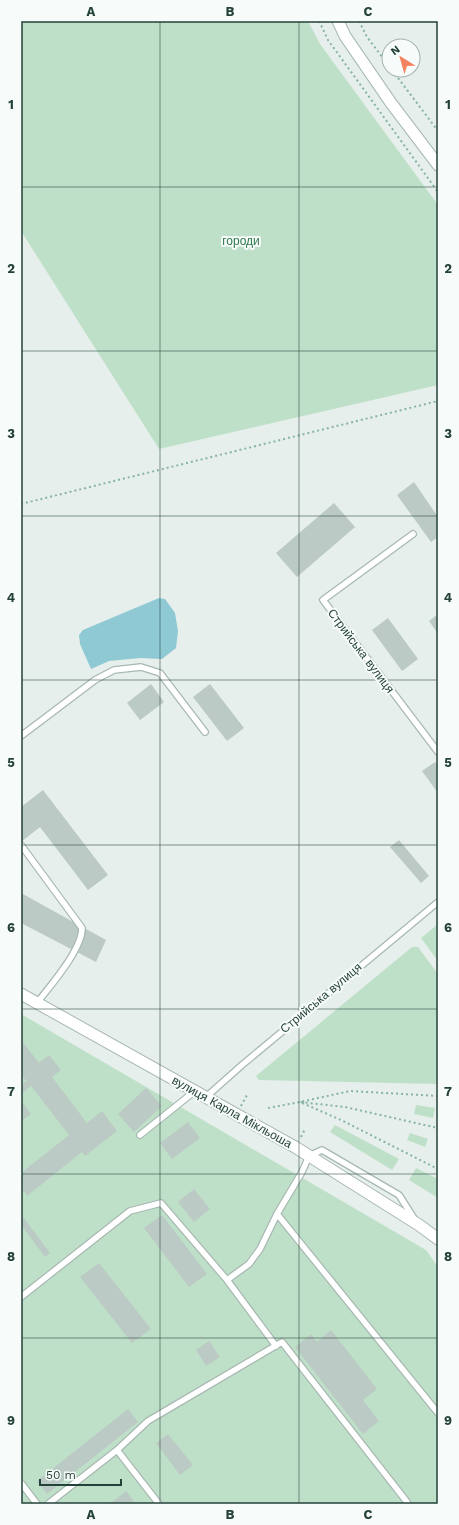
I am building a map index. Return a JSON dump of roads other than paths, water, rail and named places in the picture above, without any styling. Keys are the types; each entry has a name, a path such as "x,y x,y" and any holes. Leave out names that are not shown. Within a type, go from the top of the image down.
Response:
{"street":[{"path":"338,21 345,36 391,103 438,165"},
{"name":"вулиця Карла Мікльоша","path":"21,994 195,1090 309,1156 419,1225 438,1239"}],"lane":[{"name":"Стрийська вулиця","path":"413,534 323,600 438,752"},
{"path":"21,736 95,680 114,670 141,667 160,673 205,732"},
{"path":"21,844 82,928 80,939 68,962 37,1003"},
{"name":"Стрийська вулиця","path":"206,1097 242,1064 438,902"},
{"path":"140,1136 195,1090"},
{"path":"227,1280 249,1264 260,1250 276,1214 302,1172 309,1156"},
{"path":"21,1297 130,1211 161,1203 227,1280 276,1346"},
{"path":"276,1214 438,1413"},
{"path":"48,1504 117,1450 148,1421 282,1342 407,1502 407,1504"},
{"path":"117,1450 159,1504"},
{"path":"21,1484 37,1504"}],"water":[{"path":"159,598 165,599 175,613 178,631 176,648 162,659 140,658 109,661 91,669 80,644 79,635 83,630"}],"park label":[{"name":"городи","path":"241,241"}]}
